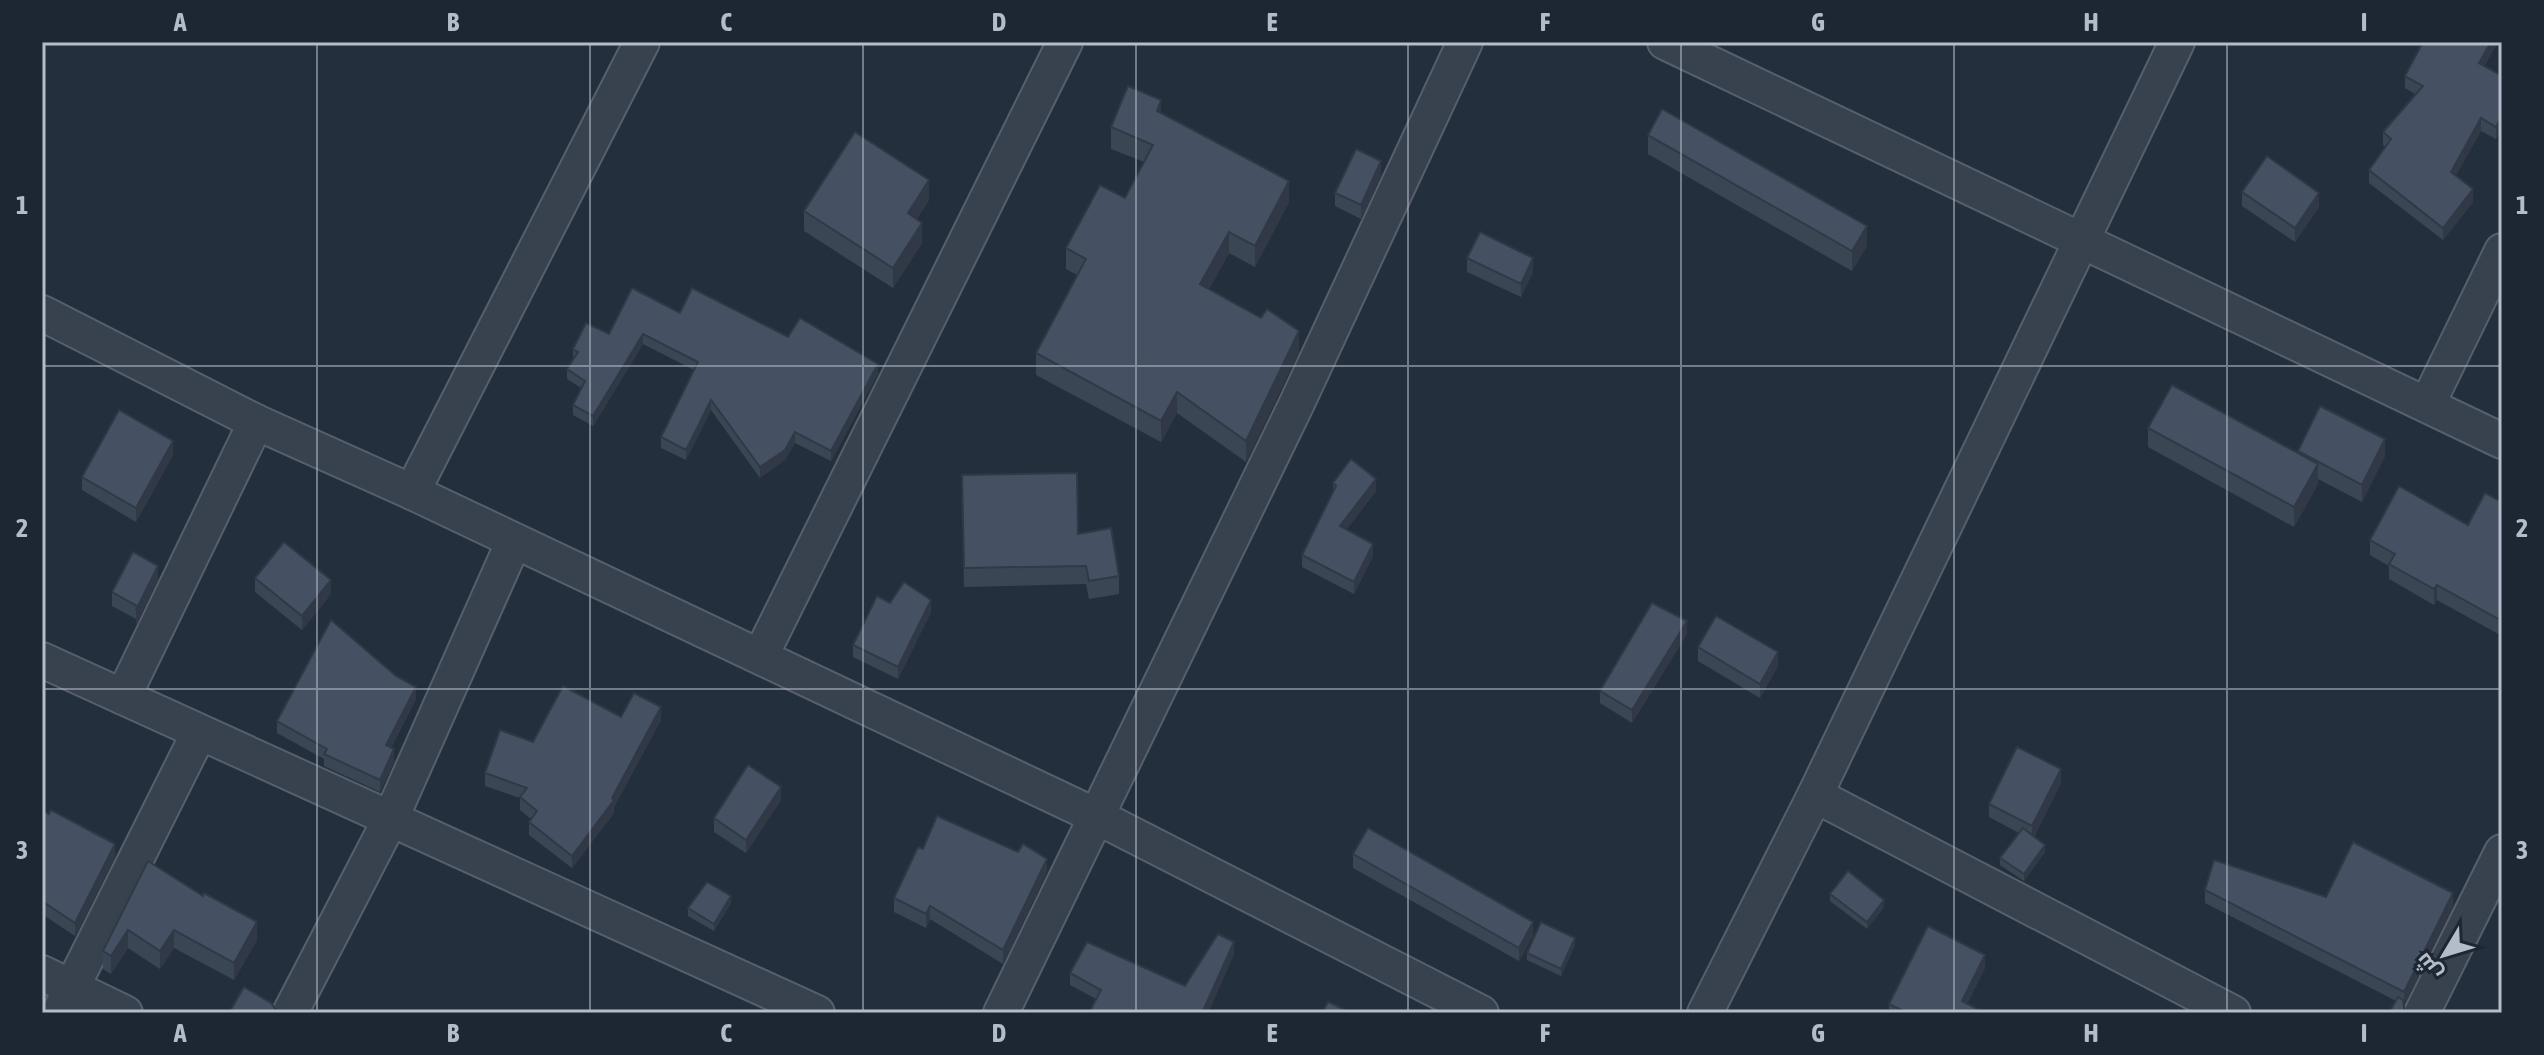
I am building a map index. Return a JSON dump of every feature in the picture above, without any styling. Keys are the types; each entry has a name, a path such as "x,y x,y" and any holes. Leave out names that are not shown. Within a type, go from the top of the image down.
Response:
{"street":[{"path":"412,492 642,42"},
{"path":"761,655 1065,42"},
{"path":"1001,1013 1297,403 1465,42"},
{"path":"1665,42 2502,441"},
{"path":"1705,1013 1815,795 2079,239 2177,42"},
{"path":"2427,405 2502,251"},
{"path":"42,313 256,422 761,655 1096,816 1481,1013"},
{"path":"123,697 256,422"},
{"path":"290,1013 390,820 514,541"},
{"path":"42,660 817,1013"},
{"path":"125,1013 58,991 199,733"},
{"path":"1815,795 2233,1013"},
{"path":"2422,1013 2502,852"}],"building":[{"path":"2423,42 2491,42 2479,63 2502,76 2502,116 2496,127 2481,118 2451,172 2473,189 2443,228 2369,170 2391,139 2383,132 2423,86 2405,76"},
{"path":"1128,86 1161,100 1157,111 1289,181 1255,246 1229,232 1200,284 1261,318 1267,309 1299,331 1246,441 1177,392 1161,421 1036,353 1086,259 1066,248 1100,185 1125,198 1153,145 1111,127"},
{"path":"1662,109 1867,226 1852,251 1648,135"},
{"path":"855,132 929,180 908,213 922,223 893,268 804,211"},
{"path":"1356,149 1381,161 1361,205 1335,193"},
{"path":"2267,156 2319,193 2295,228 2242,192"},
{"path":"1480,232 1533,258 1521,284 1467,258"},
{"path":"632,288 680,313 692,288 788,337 800,318 878,364 831,451 795,432 785,450 760,467 711,400 686,450 661,437 698,362 643,334 593,416 573,405 585,381 567,369 578,352 573,349 586,323 609,334"},
{"path":"2172,385 2318,464 2294,507 2148,428"},
{"path":"2320,406 2385,439 2362,485 2298,451"},
{"path":"119,410 173,441 136,508 82,477"},
{"path":"1351,459 1376,479 1340,526 1373,544 1354,582 1302,555 1336,486 1333,483"},
{"path":"1077,473 1078,534 1111,528 1119,576 1089,581 1086,566 964,568 962,475"},
{"path":"2399,486 2468,525 2485,493 2502,502 2502,621 2437,585 2434,589 2389,564 2395,554 2370,540"},
{"path":"284,542 331,580 302,616 255,578"},
{"path":"133,552 158,566 136,610 137,606 112,592"},
{"path":"904,582 931,600 898,667 853,645 877,596 890,603"},
{"path":"1652,603 1687,621 1632,710 1600,691"},
{"path":"1716,616 1778,652 1760,684 1698,647"},
{"path":"331,620 396,676 416,687 386,745 394,749 380,780 324,754 327,749 277,721"},
{"path":"563,686 621,717 634,693 661,707 612,798 614,800 572,856 529,822 537,811 520,797 527,788 485,773 500,730 533,742"},
{"path":"2017,747 2061,769 2032,826 1989,804"},
{"path":"748,765 781,787 746,840 714,818"},
{"path":"42,810 49,814 51,810 115,844 75,923 42,901"},
{"path":"937,816 1018,852 1023,844 1047,859 1003,950 930,906 926,914 894,898 918,847 923,849"},
{"path":"1368,828 1533,922 1519,948 1353,854"},
{"path":"2023,828 2045,845 2024,874 2000,858"},
{"path":"2353,842 2453,893 2404,992 2205,890 2214,860 2326,897"},
{"path":"148,861 203,896 204,893 257,922 234,963 174,930 160,951 128,930 111,956 103,951"},
{"path":"1848,871 1884,900 1867,922 1830,894"},
{"path":"707,882 731,896 714,924 688,908"},
{"path":"1541,922 1575,938 1561,969 1527,953"},
{"path":"1928,926 1985,955 1962,1001 1985,1013 1907,1013 1889,1004"},
{"path":"1218,934 1234,942 1202,1013 1089,1013 1101,990 1070,973 1087,942 1185,986"},
{"path":"244,987 271,1003 278,1013 229,1013"},
{"path":"2398,997 2403,1000 2405,1013 2389,1013"},
{"path":"1328,1002 1352,1013 1322,1013"}]}
